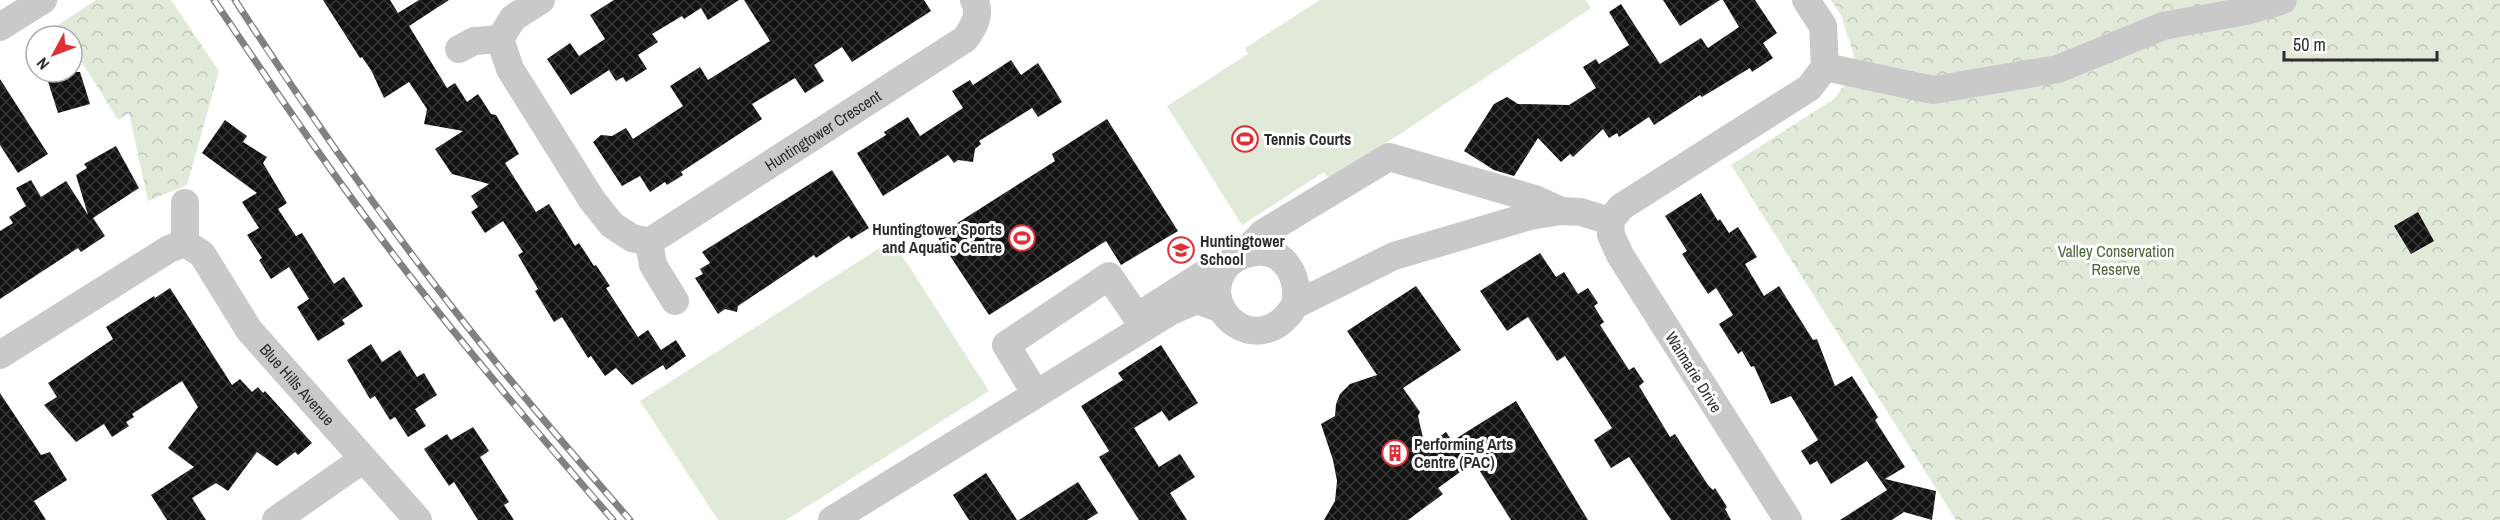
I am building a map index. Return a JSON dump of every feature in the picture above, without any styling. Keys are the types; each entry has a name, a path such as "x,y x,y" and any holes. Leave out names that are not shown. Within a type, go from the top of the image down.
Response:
{"street":[{"path":"4,16 43,0"},
{"path":"500,39 513,18 541,0"},
{"path":"1295,305 1394,256 1530,216 1561,211 1581,212 1610,220 1621,207 1809,88 1825,67 1823,26 1806,0"},
{"path":"1825,67 1933,90 2058,69 2163,26 2246,11 2283,0"},
{"name":"Huntingtower Crescent","path":"649,242 965,39 975,24 976,3"},
{"path":"459,49 474,41 500,39"},
{"path":"500,39 510,69 592,200 612,225 632,238 649,242 653,265 675,301"},
{"path":"1036,394 1006,345 1109,276 1137,317 1207,272 1236,259 1259,251 1274,254 1286,263 1294,276 1298,290 1295,305 1288,318 1276,327 1264,331 1251,331 1230,320 1222,309 1218,291 1222,272 1236,259 1263,233 1389,157 1534,199 1561,211"},
{"path":"0,355 169,249 185,243 185,203"},
{"name":"Waimarie Drive","path":"1610,220 1611,235 1620,255 1788,520"},
{"name":"Blue Hills Avenue","path":"185,243 202,254 249,330 362,460 418,520"},
{"path":"832,520 1171,310 1197,300 1222,309"},
{"path":"276,520 362,460"}],"green space":[{"path":"96,0 171,0 219,71 187,185 148,201 129,113 118,120 84,65 84,24 60,24"},
{"path":"1320,0 1586,0 1591,8 1330,180 1324,172 1242,225 1167,106 1248,54 1245,48"},
{"name":"Valley Conservation Reserve","path":"1831,0 2500,0 2500,520 1956,520 1731,165 1834,99 1847,82 1854,56 1841,15"},
{"path":"892,240 989,391 786,520 718,520 640,401"}],"building":[{"path":"323,0 390,0 398,13 419,0 449,0 409,26 447,88 455,83 467,102 478,94 491,114 496,115 519,154 505,163 536,212 549,204 575,246 579,243 594,266 596,265 610,286 606,288 638,337 648,330 661,350 676,340 686,356 666,370 663,365 632,385 616,368 605,376 591,356 588,358 562,317 554,322 535,291 538,289 518,255 523,252 503,221 485,233 471,212 478,207 471,196 489,184 452,174 435,149 463,131 424,124 427,109 409,82 384,98 371,70 362,57 360,58"},
{"path":"614,0 739,0 708,20 701,8 684,19 682,16 652,34 658,42 638,55 647,69 626,82 623,77 616,81 609,70 571,95 547,59 570,43 579,56 605,39 590,15"},
{"path":"744,0 924,0 931,11 852,62 842,47 814,65 824,81 805,93 795,78 752,104 762,119 681,172 683,175 667,185 665,182 650,192 640,176 622,186 593,142 601,135 612,136 626,128 633,139 683,106 670,86 700,67 708,80 770,41"},
{"path":"1663,0 1720,0 1680,26"},
{"path":"1723,0 1755,0 1777,33 1763,43 1773,58 1752,72 1750,68 1702,97 1700,95 1654,125 1649,117 1619,137 1617,133 1609,138 1603,129 1573,157 1570,154 1561,162 1538,138 1514,176 1494,170 1464,151 1494,104 1507,97 1518,104 1569,105 1596,88 1583,67 1596,59 1599,64 1629,45 1609,12 1621,4 1660,64 1701,38 1708,48 1739,27"},
{"path":"1011,60 1021,75 1038,63 1062,102 1038,117 1032,108 979,141 981,144 975,149 973,162 958,160 954,163 948,155 883,196 857,153 886,135 884,132 908,117 920,136 963,108 952,91 970,80 973,85"},
{"path":"0,79 48,154 18,173 0,145"},
{"path":"49,84 84,84 90,104 58,113"},
{"name":"Huntingtower Sports and Aquatic Centre","path":"1107,119 1178,231 1121,265 1106,241 989,315 937,236 1055,161 1052,154"},
{"path":"225,120 247,136 243,142 267,157 263,163 287,203 278,209 296,236 302,233 334,284 344,277 363,306 342,320 345,324 318,341 297,307 309,299 289,267 271,279 259,260 262,258 247,235 259,228 242,202 257,193 202,153"},
{"path":"116,146 139,188 93,218 105,236 81,252 78,248 0,299 0,231 13,223 9,217 26,206 16,188 31,180 41,197 66,181 88,215 76,175 87,168 84,164"},
{"path":"832,170 869,228 851,239 849,236 816,258 814,255 738,306 737,312 725,309 718,314 695,278 703,274 700,269 710,263 702,252"},
{"path":"1701,193 1718,221 1720,219 1729,233 1738,227 1757,257 1745,264 1764,296 1779,286 1813,340 1817,339 1835,386 1852,376 1878,417 1875,420 1905,467 1885,479 1936,491 1932,520 1904,512 1892,520 1840,520 1887,490 1867,461 1831,484 1817,461 1810,465 1801,451 1818,440 1791,396 1771,404 1754,366 1751,367 1742,351 1738,354 1719,324 1733,315 1716,288 1708,294 1682,254 1687,251 1665,216"},
{"path":"2418,212 2434,241 2411,254 2394,226"},
{"path":"1540,253 1556,277 1564,272 1578,294 1588,288 1598,303 1594,306 1604,322 1600,325 1629,370 1634,367 1644,382 1639,386 1670,437 1675,434 1708,485 1713,490 1715,488 1727,507 1725,509 1731,520 1671,520 1629,457 1611,468 1594,440 1612,428 1565,356 1557,361 1528,317 1507,331 1480,291"},
{"path":"1416,286 1461,350 1403,388 1420,412 1418,416 1425,447 1446,432 1452,441 1516,401 1588,520 1511,520 1474,462 1438,488 1443,494 1408,520 1324,520 1335,501 1337,481 1333,460 1321,424 1335,416 1340,394 1350,384 1377,375 1347,331"},
{"path":"170,288 232,385 240,379 252,392 258,387 263,393 265,391 312,443 298,455 295,452 277,466 257,452 228,491 216,483 192,498 206,520 167,520 151,495 194,467 168,448 198,407 182,381 132,414 134,417 126,422 129,426 112,437 104,424 76,442 44,405 57,397 48,383 113,339 106,327"},
{"path":"371,344 382,362 400,350 417,377 424,373 437,395 415,409 426,426 408,437 395,417 390,420 375,396 370,399 347,360"},
{"path":"1161,345 1198,403 1169,421 1162,411 1134,428 1159,467 1180,454 1195,477 1170,493 1187,520 1139,520 1099,457 1109,451 1081,406 1123,380 1118,373"},
{"path":"0,393 41,455 50,452 67,480 34,501 46,520 0,520"},
{"path":"473,427 489,451 480,457 509,502 504,505 514,520 478,520 454,482 449,486 424,449 447,434 451,440"},
{"path":"986,473 1017,520 969,520 953,495"},
{"path":"1078,482 1098,513 1087,520 1019,520"}],"railway":[{"path":"214,0 314,146 393,254 491,377 613,520"},
{"path":"235,0 397,235 519,391 630,520"}],"place":[{"name":"Tennis Courts","path":"1245,139"},
{"name":"Huntingtower Sports and Aquatic Centre","path":"1022,238"},
{"name":"Huntingtower School","path":"1181,250"},
{"name":"Performing Arts Centre (PAC)","path":"1395,453"}]}
